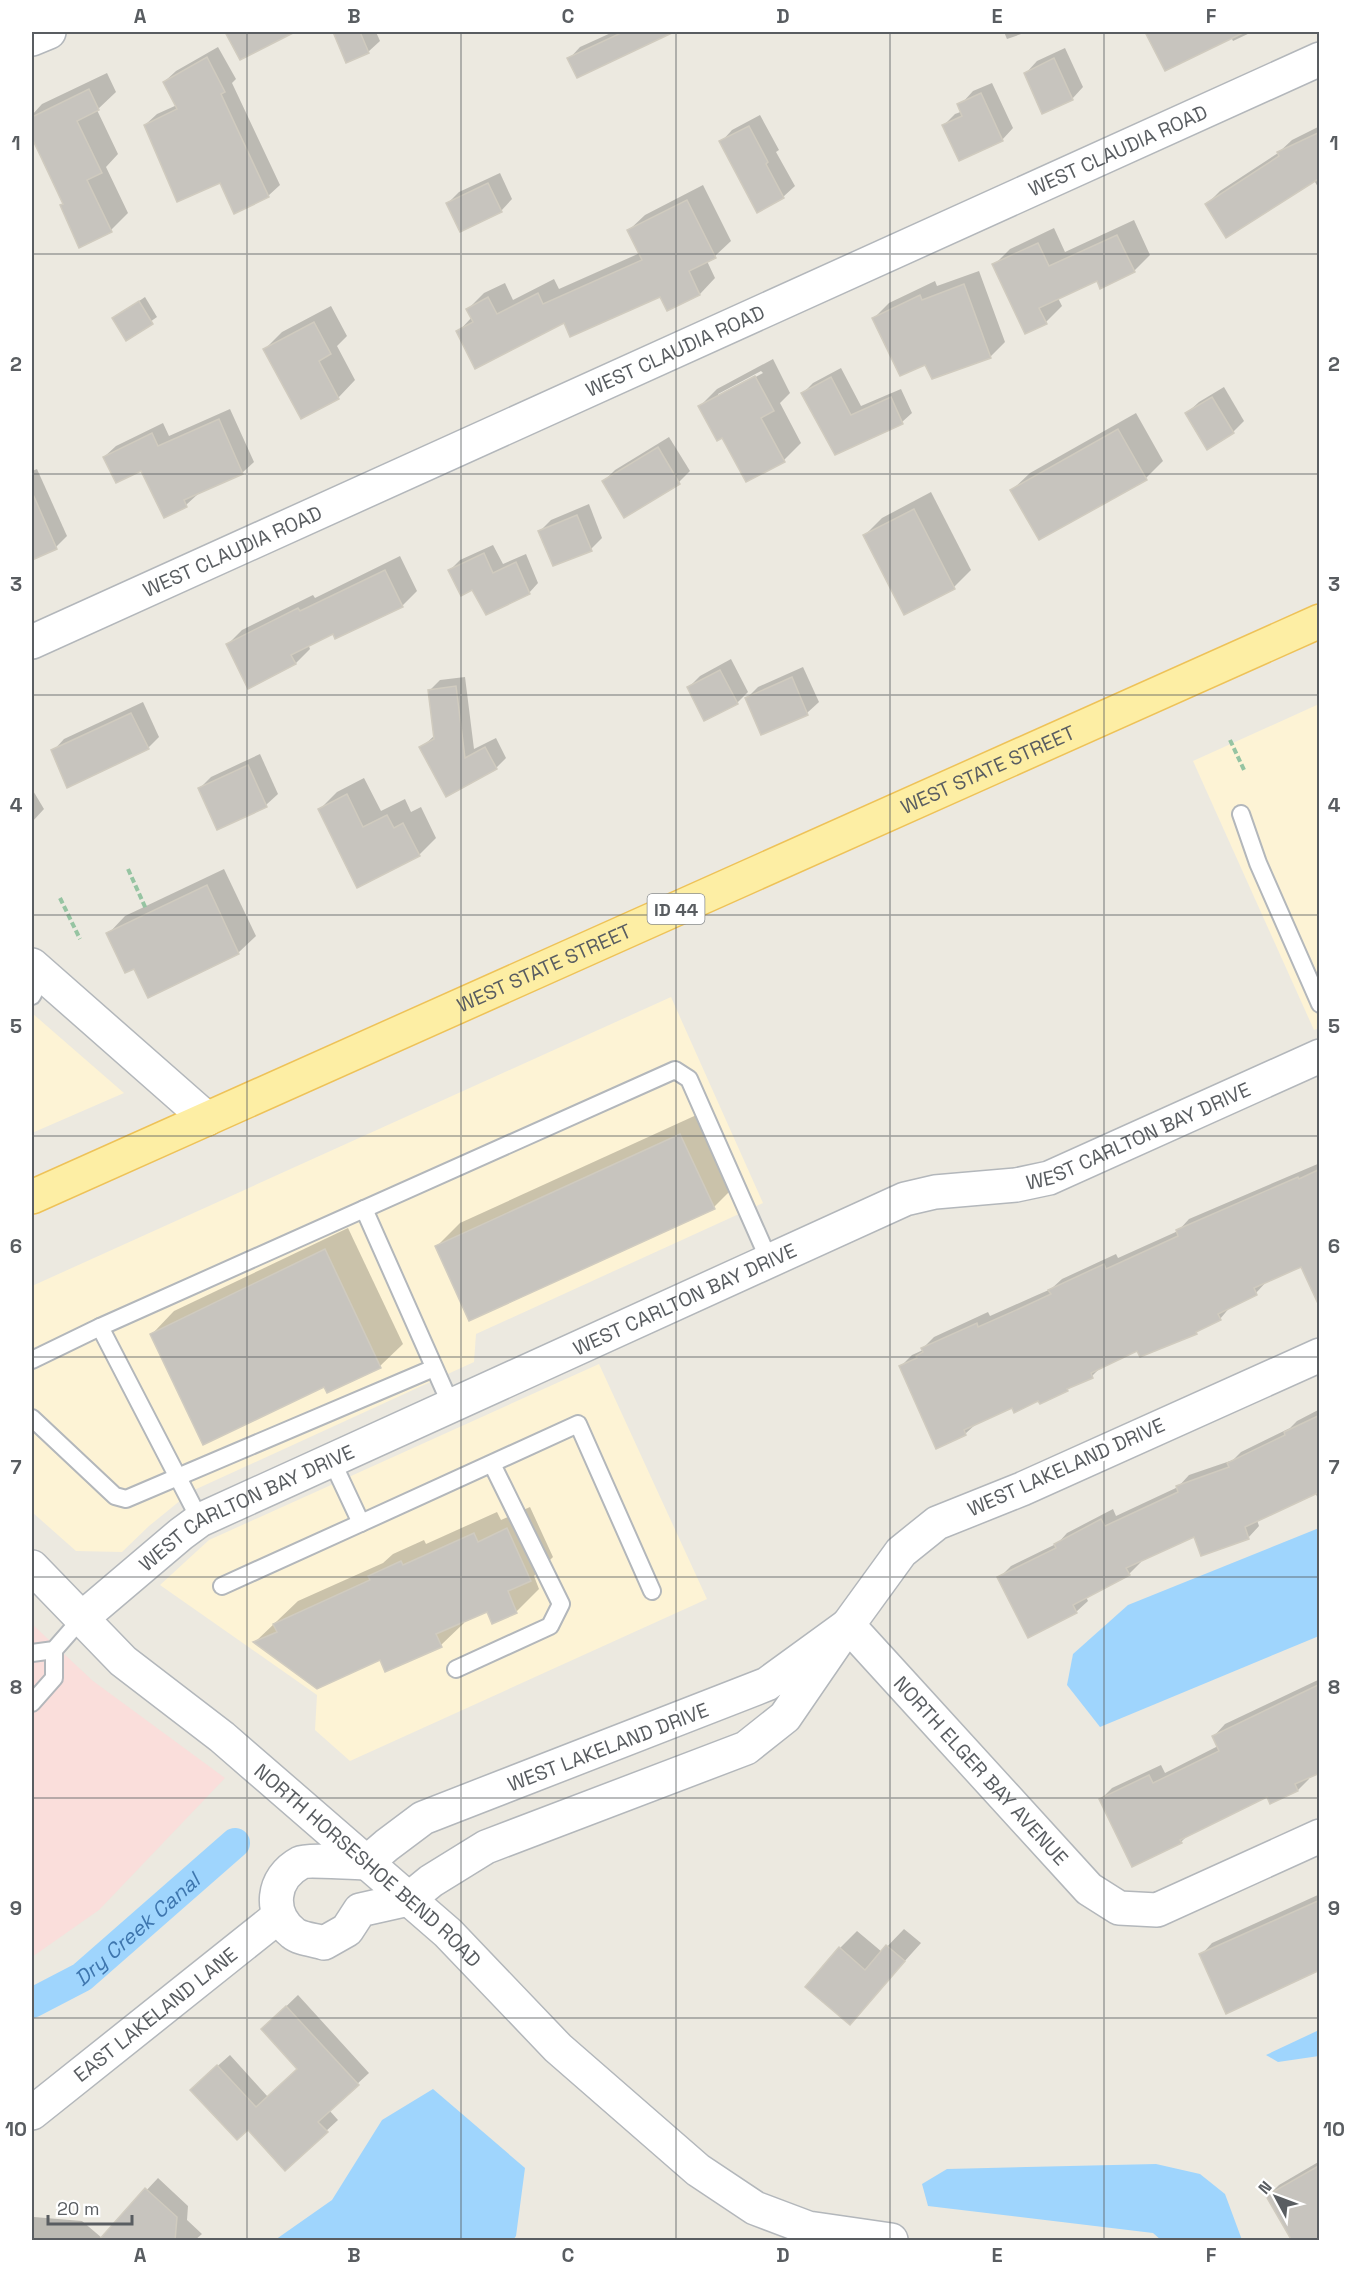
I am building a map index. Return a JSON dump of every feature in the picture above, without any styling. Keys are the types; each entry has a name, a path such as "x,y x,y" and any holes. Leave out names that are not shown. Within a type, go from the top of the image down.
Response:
{"main road":[{"name":"WEST STATE STREET","path":"32,1197 1320,621"}],"street":[{"path":"32,39 49,32"},
{"name":"WEST CLAUDIA ROAD","path":"32,642 1320,58"},
{"path":"35,978 207,1119"},
{"name":"WEST CARLTON BAY DRIVE","path":"82,1618 180,1534 200,1520 769,1260 905,1199 934,1192 1016,1185 1049,1178 1320,1056"},
{"name":"WEST LAKELAND DRIVE","path":"409,1899 431,1881 486,1847 746,1748 785,1717 848,1624 902,1552 938,1523 1022,1489 1320,1355"},
{"name":"NORTH HORSESHOE BEND ROAD","path":"32,1568 123,1661 222,1737 448,1933 558,2048 698,2170 754,2208 808,2228 891,2241"},
{"name":"WEST LAKELAND DRIVE","path":"366,1863 423,1818 767,1684 848,1624"},
{"name":"NORTH ELGER BAY AVENUE","path":"848,1624 1089,1889 1119,1908 1157,1910 1320,1836"},
{"path":"366,1863 302,1862 284,1876 275,1897 279,1916 294,1934 324,1943 347,1930 360,1910 409,1899"},
{"name":"EAST LAKELAND LANE","path":"32,2113 279,1916"}],"lane":[{"path":"1241,814 1258,863 1320,1004"},
{"path":"32,1360 675,1070 689,1079 769,1260"},
{"path":"364,1209 451,1405"},
{"path":"100,1328 200,1520"},
{"path":"32,1418 115,1496 126,1499 434,1368"},
{"path":"222,1586 578,1424 652,1591"},
{"path":"331,1460 361,1523"},
{"path":"456,1669 550,1626 561,1604 492,1464"},
{"path":"32,1653 54,1650 82,1618"},
{"path":"32,1703 54,1678 54,1650"}],"path":[{"path":"1230,740 1245,772"},
{"path":"128,869 147,909"},
{"path":"60,898 80,939"}],"shaded area":[{"path":"1319,704 1319,1028 1314,1030 1193,761"},
{"path":"671,997 763,1203 476,1334 474,1362 192,1491 149,1526 122,1552 76,1551 32,1512 32,1286"},
{"path":"32,1013 124,1093 32,1133"},
{"path":"599,1364 707,1599 350,1761 315,1730 317,1695 160,1585 209,1540"},
{"path":"32,1624 93,1681 225,1778 99,1910 32,1957"}],"water":[{"path":"1319,1528 1319,1636 1100,1727 1067,1685 1073,1654 1128,1605"},
{"path":"1319,2030 1319,2056 1278,2062 1266,2055"},
{"path":"433,2089 525,2168 516,2236 513,2240 275,2240 332,2200 382,2120"},
{"path":"1156,2164 1200,2174 1225,2194 1242,2240 1161,2240 1153,2233 928,2206 922,2184 947,2169"}],"building":[{"path":"225,32 295,32 240,60"},
{"path":"333,32 360,32 369,53 346,63"},
{"path":"623,32 674,32 577,78 567,58"},
{"path":"1145,32 1245,32 1165,71"},
{"path":"207,57 225,92 221,94 269,197 234,214 220,183 177,202 144,125 177,109 163,82"},
{"path":"1054,58 1073,100 1042,114 1024,73"},
{"path":"89,89 99,110 77,121 102,173 87,180 112,232 79,248 60,205 63,204 32,138 32,117"},
{"path":"981,93 1003,141 959,161 942,125 962,116 957,104"},
{"path":"749,126 784,198 757,213 719,141"},
{"path":"1320,132 1320,178 1226,238 1205,204 1279,156 1277,152"},
{"path":"488,183 502,212 460,232 446,203"},
{"path":"687,200 716,258 689,271 700,295 667,311 660,297 570,337 564,323 475,369 456,331 473,322 466,309 488,297 497,314 538,293 543,304 642,260 627,230"},
{"path":"1117,235 1135,272 1100,289 1097,281 1039,308 1047,324 1025,334 992,264 1038,243 1049,266"},
{"path":"964,284 991,358 932,379 925,365 900,376 872,318 920,295 922,300"},
{"path":"139,301 153,324 126,341 112,318"},
{"path":"314,322 331,354 319,361 339,399 301,419 263,349"},
{"path":"755,376 774,411 761,418 785,462 746,482 722,438 717,441 698,406"},
{"path":"831,377 851,415 891,397 903,424 835,455 801,393"},
{"path":"1212,397 1234,433 1207,450 1185,413"},
{"path":"219,419 243,474 184,500 187,507 164,518 141,471 116,483 103,457 152,433 158,446"},
{"path":"1118,429 1147,480 1039,540 1010,490"},
{"path":"658,447 680,484 624,518 602,481"},
{"path":"32,492 57,549 32,560"},
{"path":"914,509 955,589 904,615 863,535"},
{"path":"577,515 592,551 553,566 538,531"},
{"path":"484,553 493,573 516,562 530,594 486,615 472,590 461,596 448,570"},
{"path":"385,570 403,607 335,639 333,634 291,655 296,664 248,689 226,644 298,608 300,611"},
{"path":"720,670 738,704 704,721 687,687"},
{"path":"792,677 808,715 761,735 745,698"},
{"path":"456,686 465,758 485,747 497,769 446,797 419,747 434,739 428,690"},
{"path":"131,713 149,749 67,788 51,750"},
{"path":"248,765 267,807 217,830 198,788"},
{"path":"347,794 363,827 387,815 394,828 403,823 420,856 357,888 318,809"},
{"path":"207,885 239,954 148,998 134,969 125,973 106,933"},
{"path":"680,1134 715,1209 469,1321 435,1246"},
{"path":"1320,1169 1320,1308 1301,1267 1254,1288 1257,1295 1218,1314 1221,1320 1196,1332 1197,1334 1140,1357 1137,1351 1091,1373 1093,1378 1067,1389 1068,1391 1040,1404 1038,1401 1014,1413 1012,1408 964,1430 966,1435 936,1449 899,1366 917,1358 916,1356 923,1352 921,1348 977,1323 978,1327 1023,1307 1051,1294 1048,1290 1104,1264 1106,1269 1178,1236 1176,1230"},
{"path":"325,1249 381,1368 327,1393 324,1387 203,1445 150,1334"},
{"path":"1320,1415 1320,1492 1245,1527 1249,1539 1201,1556 1194,1537 1126,1568 1130,1575 1073,1605 1077,1613 1028,1638 997,1577 1056,1548 1054,1544 1101,1519 1105,1526 1178,1492 1176,1486 1229,1467 1227,1463"},
{"path":"507,1528 531,1581 508,1591 517,1613 492,1624 487,1612 436,1634 442,1647 385,1672 380,1660 317,1689 253,1642 277,1632 273,1624 370,1580 368,1576 401,1561 403,1565 474,1533 478,1542"},
{"path":"1320,1684 1320,1773 1295,1784 1298,1791 1270,1804 1267,1797 1180,1840 1182,1843 1132,1867 1099,1799 1149,1775 1153,1783 1219,1751 1212,1736"},
{"path":"1320,1900 1320,1970 1226,2014 1199,1954"},
{"path":"886,1945 905,1961 850,2025 805,1987 839,1947 865,1970"},
{"path":"286,2006 359,2085 318,2122 328,2132 285,2171 248,2130 237,2140 190,2090 217,2065 256,2107 297,2069 261,2029"},
{"path":"1320,2165 1320,2241 1292,2241 1266,2196"},
{"path":"145,2188 177,2217 175,2241 98,2241"}],"waterway":[{"name":"Dry Creek Canal","path":"32,2003 82,1977 235,1843"}]}
